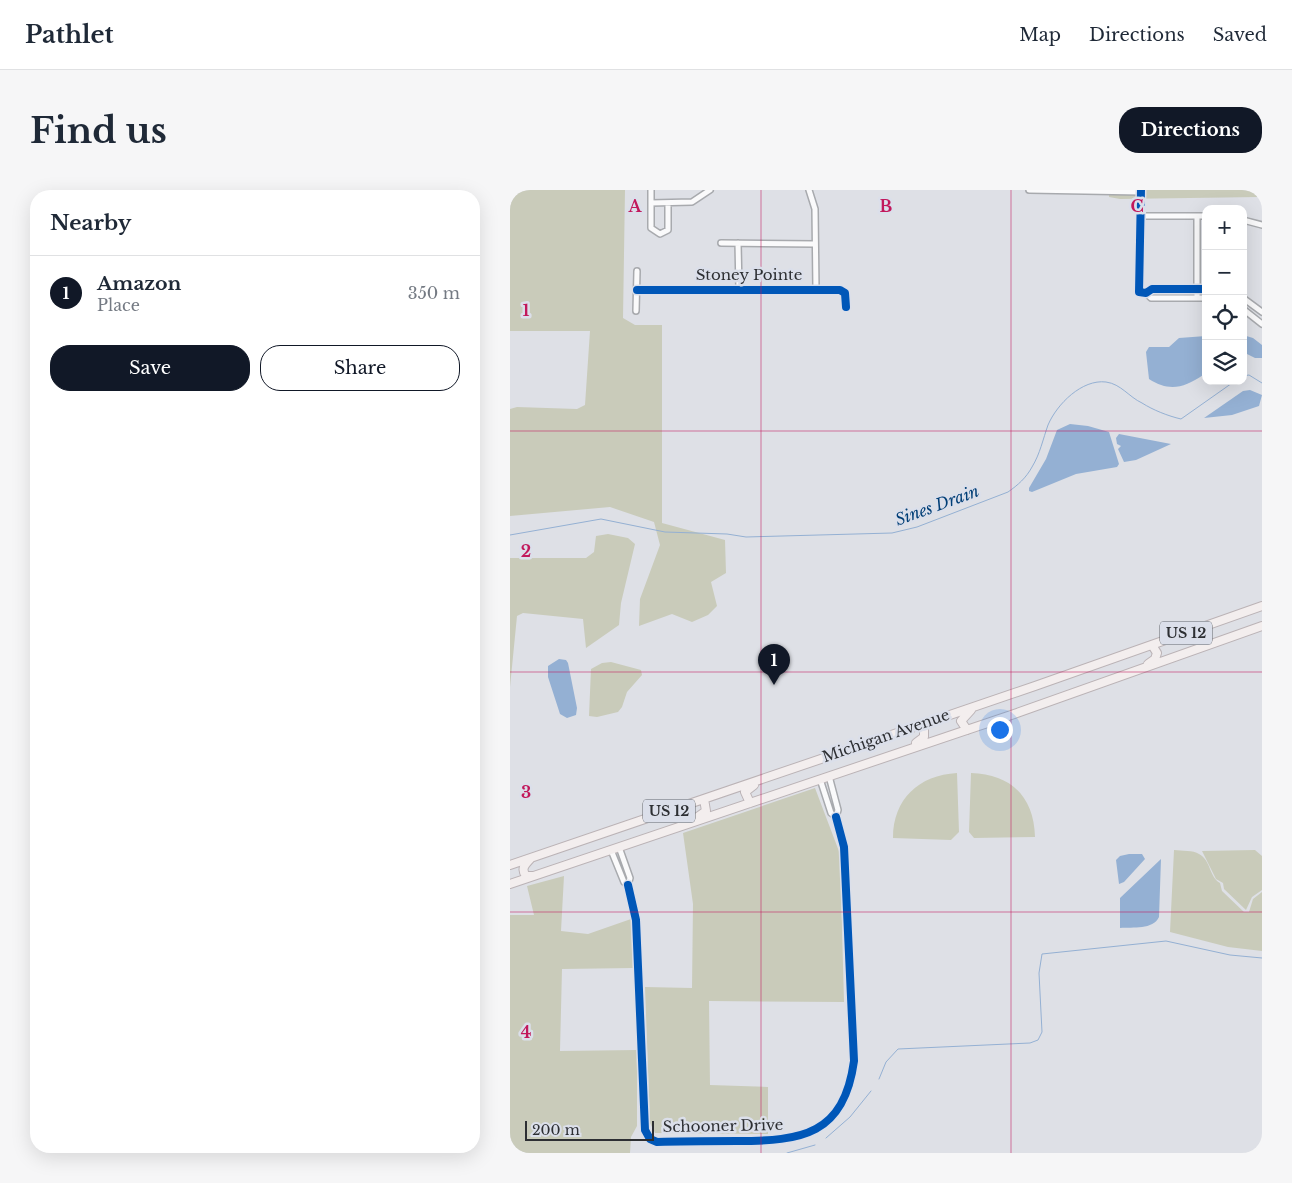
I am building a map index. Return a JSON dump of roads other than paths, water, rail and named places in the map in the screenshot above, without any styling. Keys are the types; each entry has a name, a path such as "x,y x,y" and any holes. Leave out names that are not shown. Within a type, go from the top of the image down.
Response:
{"main road":[{"name":"Michigan Avenue","path":"510,864 975,707 1262,606"},
{"name":"Michigan Avenue","path":"510,884 891,754 967,730 1262,626"},
{"path":"1135,671 1155,659 1157,653 1152,645"},
{"path":"967,730 962,725 962,719 975,707"},
{"path":"891,754 922,740 924,733 919,725"},
{"path":"750,803 745,792 759,780"},
{"path":"684,825 706,811 704,799"},
{"path":"532,857 524,865 523,870 526,876 532,876"}],"street":[{"path":"651,190 651,228 660,234 668,230 668,203"},
{"path":"651,203 692,202 710,190"},
{"path":"809,190 815,209 816,289"},
{"path":"1029,190 1141,191 1139,292 1146,293 1152,289 1202,289"},
{"path":"1141,216 1202,216"},
{"path":"1197,216 1197,298"},
{"path":"1247,221 1262,225"},
{"path":"721,243 815,244"},
{"path":"738,243 739,289"},
{"path":"636,311 637,271"},
{"name":"Stoney Pointe","path":"637,290 840,290 846,292 846,307"},
{"path":"1146,293 1150,298 1202,298"},
{"path":"1247,301 1262,312"},
{"path":"1247,313 1262,324"},
{"name":"Schooner Drive","path":"829,776 838,810 836,817"},
{"name":"Schooner Drive","path":"619,848 630,878 628,884 636,920 646,1135 657,1142 775,1141 798,1137 823,1124 838,1108 850,1085 854,1061 844,847 836,817 831,812 820,779"},
{"name":"Schooner Drive","path":"611,850 624,882 628,884"}],"water":[{"path":"1202,336 1202,375 1189,383 1176,387 1163,386 1149,379 1146,352 1149,347 1169,347 1179,338"},
{"path":"1247,336 1262,345 1262,358 1255,358 1247,354"},
{"path":"1250,390 1262,395 1259,406 1232,415 1204,418 1243,391"},
{"path":"1070,424 1088,426 1109,432 1119,464 1117,467 1076,474 1032,492 1029,491 1046,459 1057,430"},
{"path":"1119,434 1171,444 1136,460 1124,462 1118,449 1121,446 1117,444 1116,438"},
{"path":"559,659 566,660 568,663 577,708 576,715 567,718 560,714 548,677 548,666"},
{"path":"1142,854 1145,859 1124,882 1119,884 1116,860 1120,856"},
{"path":"1161,859 1159,917 1147,926 1120,928 1120,898"}],"waterway":[{"name":"Sines Drain","path":"1247,375 1262,383"},
{"name":"Sines Drain","path":"510,535 601,519 665,532 727,534 746,537 892,533 917,527 1012,489 1024,478 1035,462 1048,425 1057,409 1071,394 1088,384 1097,382 1111,383 1151,408 1181,419 1229,385"},
{"path":"879,1079 886,1062 898,1049 1030,1043 1038,1040 1042,1032 1039,973 1042,954 1166,941 1230,955 1262,958"},
{"path":"826,1138 850,1117 871,1091"},
{"path":"787,1153 815,1145"}],"place":[{"name":"Amazon","path":"774,685"}]}
